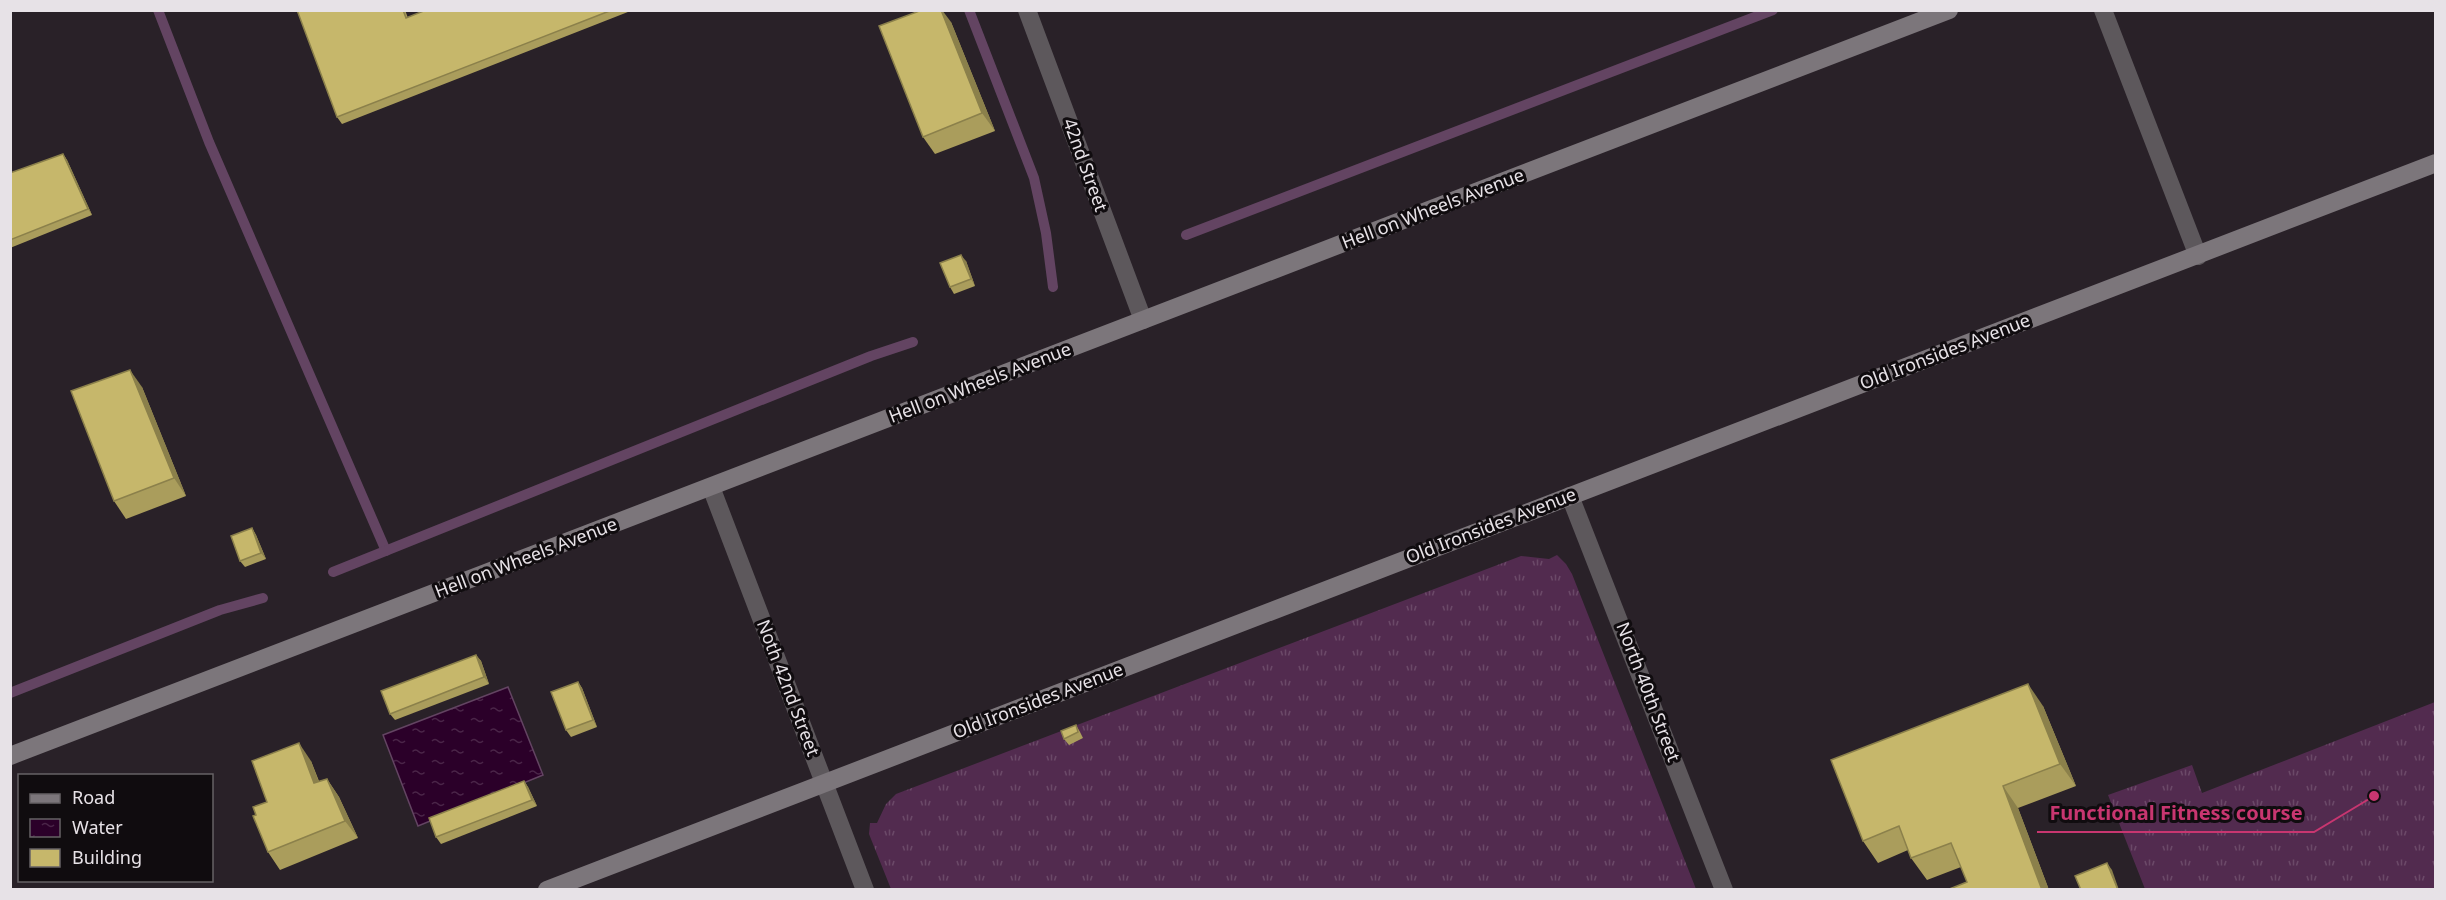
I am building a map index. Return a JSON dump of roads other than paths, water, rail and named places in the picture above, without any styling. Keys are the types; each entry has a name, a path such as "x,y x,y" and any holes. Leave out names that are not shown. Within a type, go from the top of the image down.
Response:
{"street":[{"name":"42nd Street","path":"1027,10 1143,320"},
{"name":"Hell on Wheels Avenue","path":"10,756 1949,10"},
{"path":"2103,10 2198,256"},
{"name":"Old Ironsides Avenue","path":"547,890 2436,163"},
{"name":"Noth 42nd Street","path":"711,488 865,890"},
{"name":"North 40th Street","path":"1570,496 1724,890"}],"water":[{"path":"508,687 543,775 418,826 383,735"}],"waterway":[{"path":"158,10 209,142 386,551"},
{"path":"969,10 1034,178 1046,233 1053,287"},
{"path":"1186,235 1773,10"},
{"path":"333,572 871,356 913,342"},
{"path":"10,693 220,610 263,598"}],"place":[{"name":"Functional Fitness course","path":"2374,796"}]}
